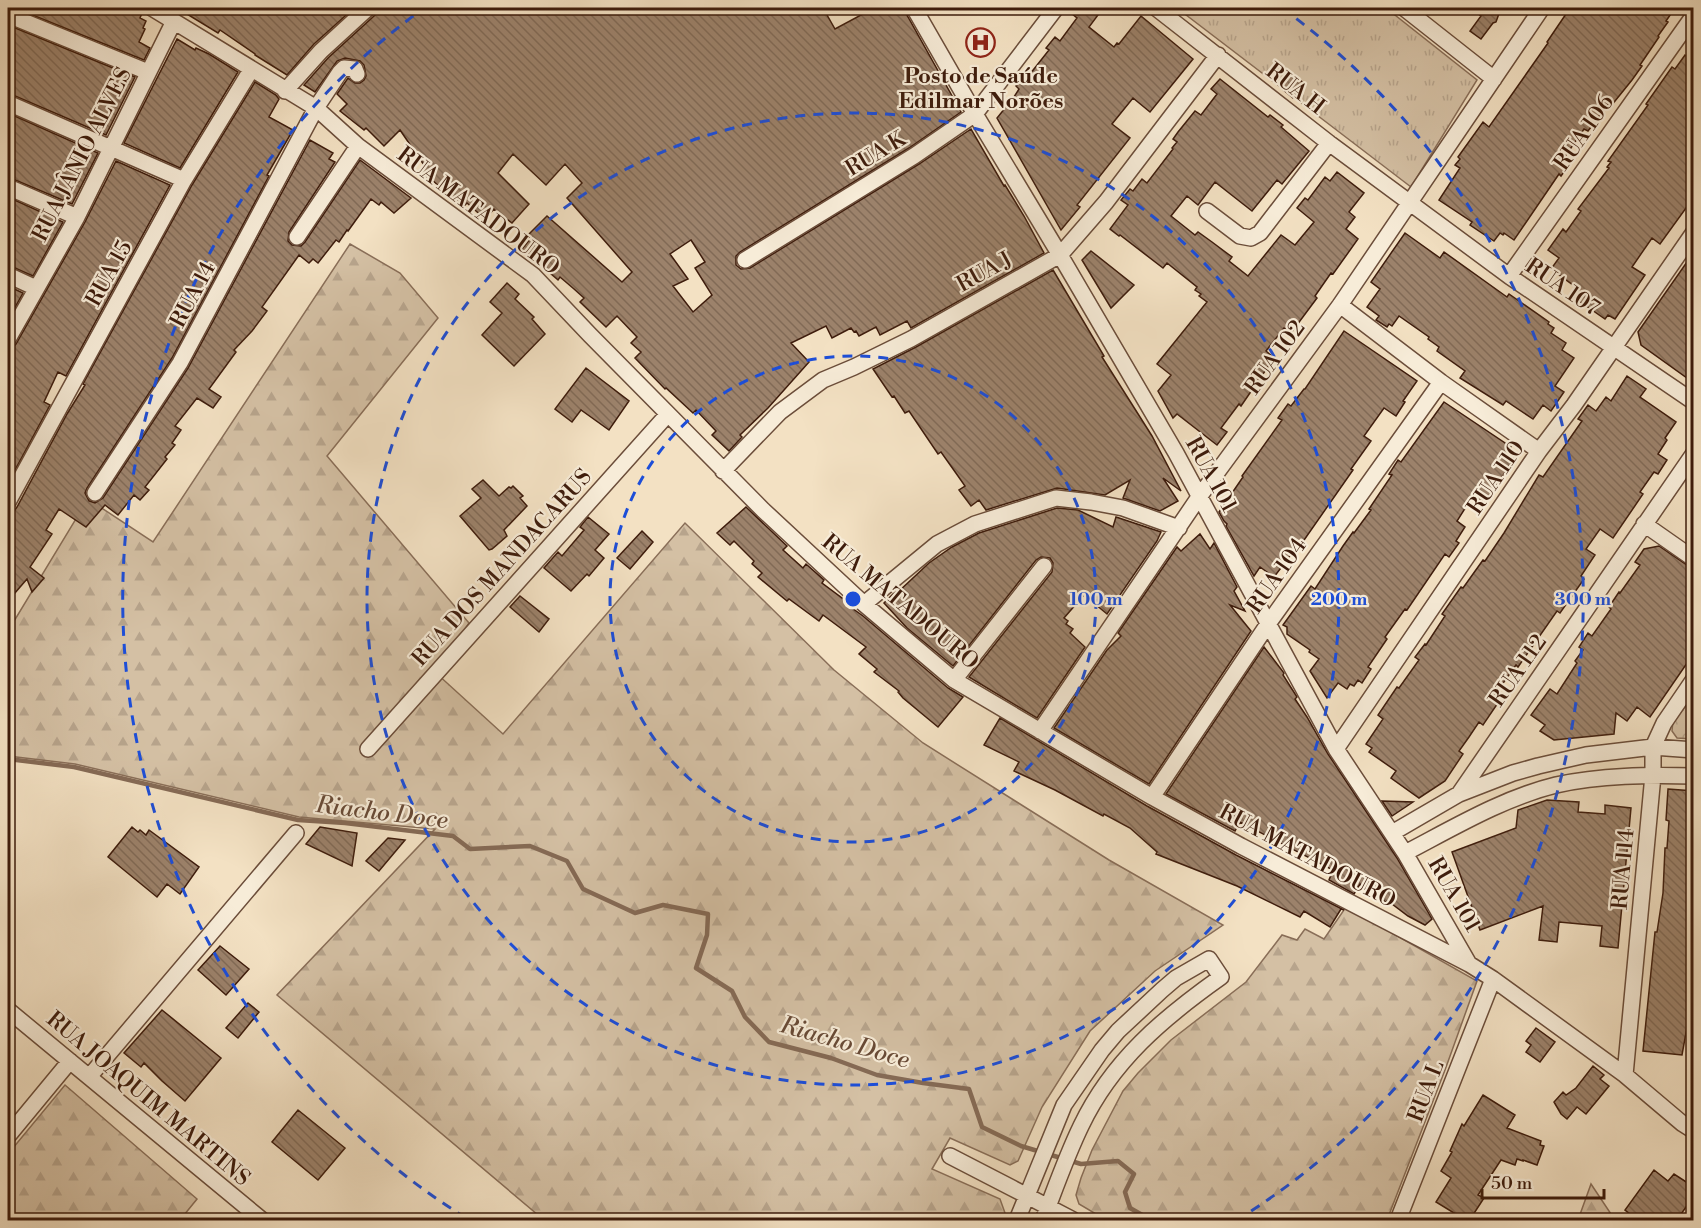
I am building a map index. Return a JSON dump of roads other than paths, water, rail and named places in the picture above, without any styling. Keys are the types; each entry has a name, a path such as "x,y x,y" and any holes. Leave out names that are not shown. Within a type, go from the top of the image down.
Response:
{"street":[{"name":"RUA MATADOURO","path":"152,8 316,108 358,146 533,274 723,471 864,603 954,680 1240,846 1469,964 1625,1075 1694,1131"},
{"path":"285,91 321,51 368,8"},
{"name":"RUA 101","path":"914,8 1176,453 1336,749 1405,853 1469,964"},
{"name":"RUA K","path":"745,260 914,156 975,114 1056,8"},
{"name":"RUA H","path":"1156,8 1329,143 1409,202"},
{"path":"1404,8 1494,79"},
{"name":"RUA 102","path":"1040,731 1199,497 1340,305 1542,8"},
{"path":"8,15 148,72"},
{"name":"RUA 106","path":"1509,276 1694,15"},
{"name":"RUA JÂNIO ALVES","path":"8,339 77,217 174,21"},
{"name":"RUA J","path":"723,471 780,412 823,380 911,339 1060,255 1106,202 1218,55"},
{"name":"RUA 14","path":"95,493 180,363 316,108 344,68 355,69 357,74"},
{"name":"RUA 15","path":"8,502 184,180 251,70"},
{"path":"8,103 184,180"},
{"path":"1207,211 1240,236 1251,238 1260,233 1329,143"},
{"path":"297,237 358,146"},
{"path":"8,187 77,217"},
{"name":"RUA 107","path":"1409,202 1509,276 1694,402"},
{"name":"RUA 110","path":"1336,749 1539,451 1574,405 1694,232"},
{"path":"8,275 36,288"},
{"path":"1340,305 1441,382 1539,451"},
{"name":"RUA 104","path":"1152,797 1268,624 1441,382"},
{"name":"RUA DOS MANDACARUS","path":"368,750 668,414"},
{"name":"RUA 112","path":"1459,794 1694,453"},
{"path":"864,603 943,540 975,524 1056,498 1123,508 1179,528"},
{"path":"1644,524 1694,558"},
{"path":"954,680 1044,566"},
{"name":"RUA 114","path":"1625,1075 1653,775 1653,747 1664,723 1694,679"},
{"path":"1392,833 1459,794 1513,773 1549,763 1586,755 1653,747 1694,750"},
{"path":"1405,853 1475,816 1556,785 1653,775 1694,776"},
{"path":"89,1077 296,832"},
{"path":"1017,1221 1064,1105 1102,1050 1146,1003 1176,978 1209,959 1221,977 1154,1028 1123,1061 1082,1125 1046,1214"},
{"name":"RUA L","path":"1398,1221 1493,979"},
{"name":"RUA JOAQUIM MARTINS","path":"8,1010 262,1221"},
{"path":"8,1136 70,1061"},
{"path":"950,1156 1028,1196 1046,1214 1072,1221"}],"waterway":[{"name":"Riacho Doce","path":"8,759 74,767 298,820 345,823 453,836 470,849 530,846 567,861 583,889 635,913 663,905 708,914 707,935 696,968 732,991 745,1017 769,1042 831,1058 877,1075 969,1089 982,1127 1021,1146 1081,1164 1118,1161 1134,1174 1125,1192 1130,1208 1151,1220"}],"place":[{"name":"Posto de Saúde Edilmar Norões","path":"981,43"}]}
